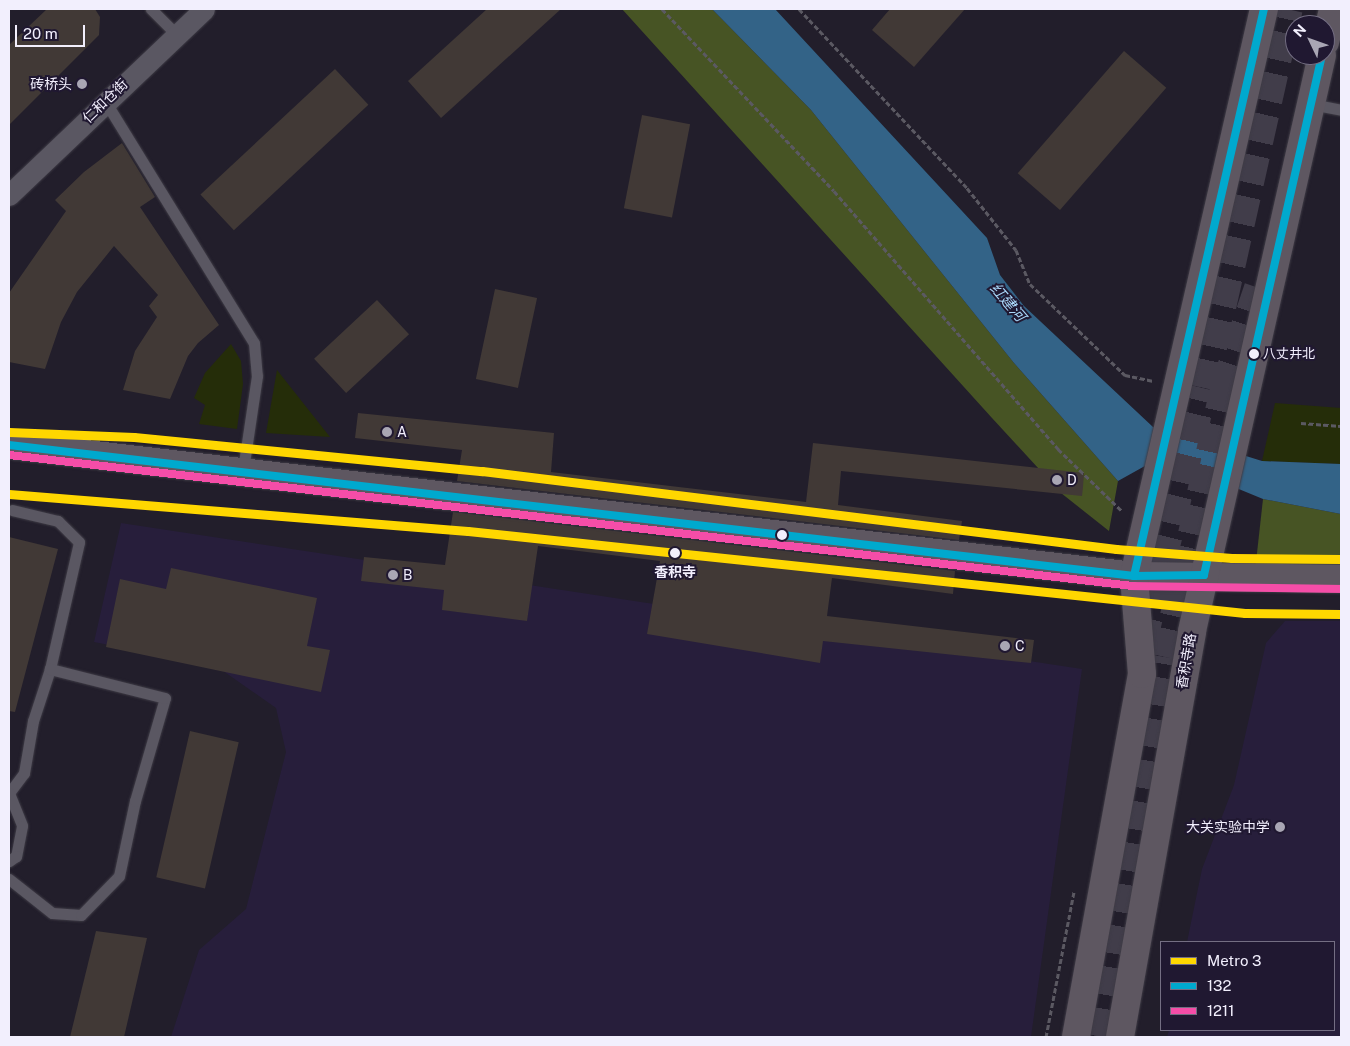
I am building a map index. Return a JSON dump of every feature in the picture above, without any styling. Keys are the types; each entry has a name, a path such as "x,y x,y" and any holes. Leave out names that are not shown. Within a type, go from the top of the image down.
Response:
{"street":[{"name":"仁和仓街","path":"9,195 105,100 204,9"},
{"path":"1076,1037 1142,674 1134,576 1156,454 1264,9"},
{"path":"1255,109 1278,9"},
{"path":"1304,112 1309,65"},
{"name":"香积寺路","path":"1120,1037 1204,575 1304,112 1319,65"},
{"path":"9,445 244,470 1134,576 1204,575 1341,579"}],"lane":[{"path":"150,9 176,34"},
{"path":"1163,422 1166,383 1253,9"},
{"path":"105,100 254,343 257,376 244,470"},
{"path":"1304,112 1341,110"},
{"path":"1134,576 1135,523 1156,454"},
{"path":"9,861 16,856 22,826 9,793 24,773 33,721 50,669 79,542 58,522 12,510"},
{"path":"9,880 52,913 81,915 119,876 135,801 165,698 50,669"}],"path":[{"path":"662,9 834,191 1058,449 1135,523"},
{"path":"799,9 967,188 1016,250 1030,284 1125,375 1166,383"},
{"path":"1301,423 1341,426"}],"shaded area":[{"path":"121,523 1082,669 1031,1037 171,1037 199,950 246,909 286,752 276,708 216,666 94,642"},
{"name":"大关实验中学","path":"1285,621 1341,621 1341,1037 1167,1037 1169,1031 1335,1031 1335,941 1187,941 1202,869 1234,785 1266,643"}],"green space":[{"path":"622,9 712,9 811,110 1014,363 1118,481 1109,531 1061,493"},
{"path":"231,344 241,361 243,384 237,429 199,424 205,405 194,398 205,373"},
{"path":"277,370 330,437 266,433"},
{"path":"1275,403 1341,408 1341,464 1262,461"},
{"path":"1263,499 1341,514 1341,588 1253,589"}],"water":[{"name":"红建河","path":"712,9 775,9 987,238 1000,275 1024,306 1153,427 1262,461 1341,464 1341,514 1263,499 1161,457 1118,481 1014,363 811,110"}],"building":[{"path":"47,9 95,9 100,17 99,35 9,125 9,45"},
{"path":"487,9 561,9 441,118 408,81"},
{"path":"890,9 965,9 914,67 872,30"},
{"path":"1124,51 1166,88 1060,210 1018,173"},
{"path":"335,69 368,105 234,230 200,194"},
{"path":"642,115 690,124 672,218 624,208"},
{"path":"122,143 155,197 140,207 219,325 198,343 188,356 170,399 123,390 135,351 157,317 149,306 158,295 114,246 77,292 61,322 45,369 9,362 9,293 66,211 55,200 84,172"},
{"path":"495,289 537,298 518,388 476,379"},
{"path":"377,300 409,334 346,393 314,359"},
{"path":"358,413 554,433 551,472 806,502 813,443 1084,473 1083,487 1082,496 841,471 838,505 962,521 959,540 457,481 462,450 355,438"},
{"path":"453,512 955,571 953,594 832,578 827,616 1034,640 1031,663 823,641 820,663 647,634 660,561 538,546 527,621 442,610 444,590 361,581 364,557 445,565"},
{"path":"9,537 58,549 15,712 9,711"},
{"path":"171,568 317,598 307,646 330,650 321,692 106,647 120,579 166,589"},
{"path":"190,731 239,742 205,888 156,877"},
{"path":"96,931 147,938 124,1037 70,1037"}],"tunnel":[{"path":"1142,646 1204,388 1289,9"},
{"path":"1223,391 1258,288"},
{"path":"1103,1037 1165,657 1225,383"}],"metro line":[{"name":"3","path":"9,432 134,437 482,471 1116,549 1232,558 1341,559"},
{"name":"3","path":"9,494 468,531 1245,613 1341,614"}],"transit line":[{"name":"132","path":"1134,576 1264,9"},
{"name":"132","path":"9,445 1134,576 1204,575 1320,65"},
{"name":"1211","path":"9,455 1133,586 1341,589"}],"place":[{"name":"砖桥头","path":"82,84"},
{"name":"八丈井北","path":"1254,354"},
{"name":"A","path":"387,432"},
{"name":"D","path":"1057,480"},
{"name":"香积寺","path":"675,553"},
{"name":"B","path":"393,575"},
{"name":"C","path":"1005,646"},
{"name":"大关实验中学","path":"1280,827"}]}
